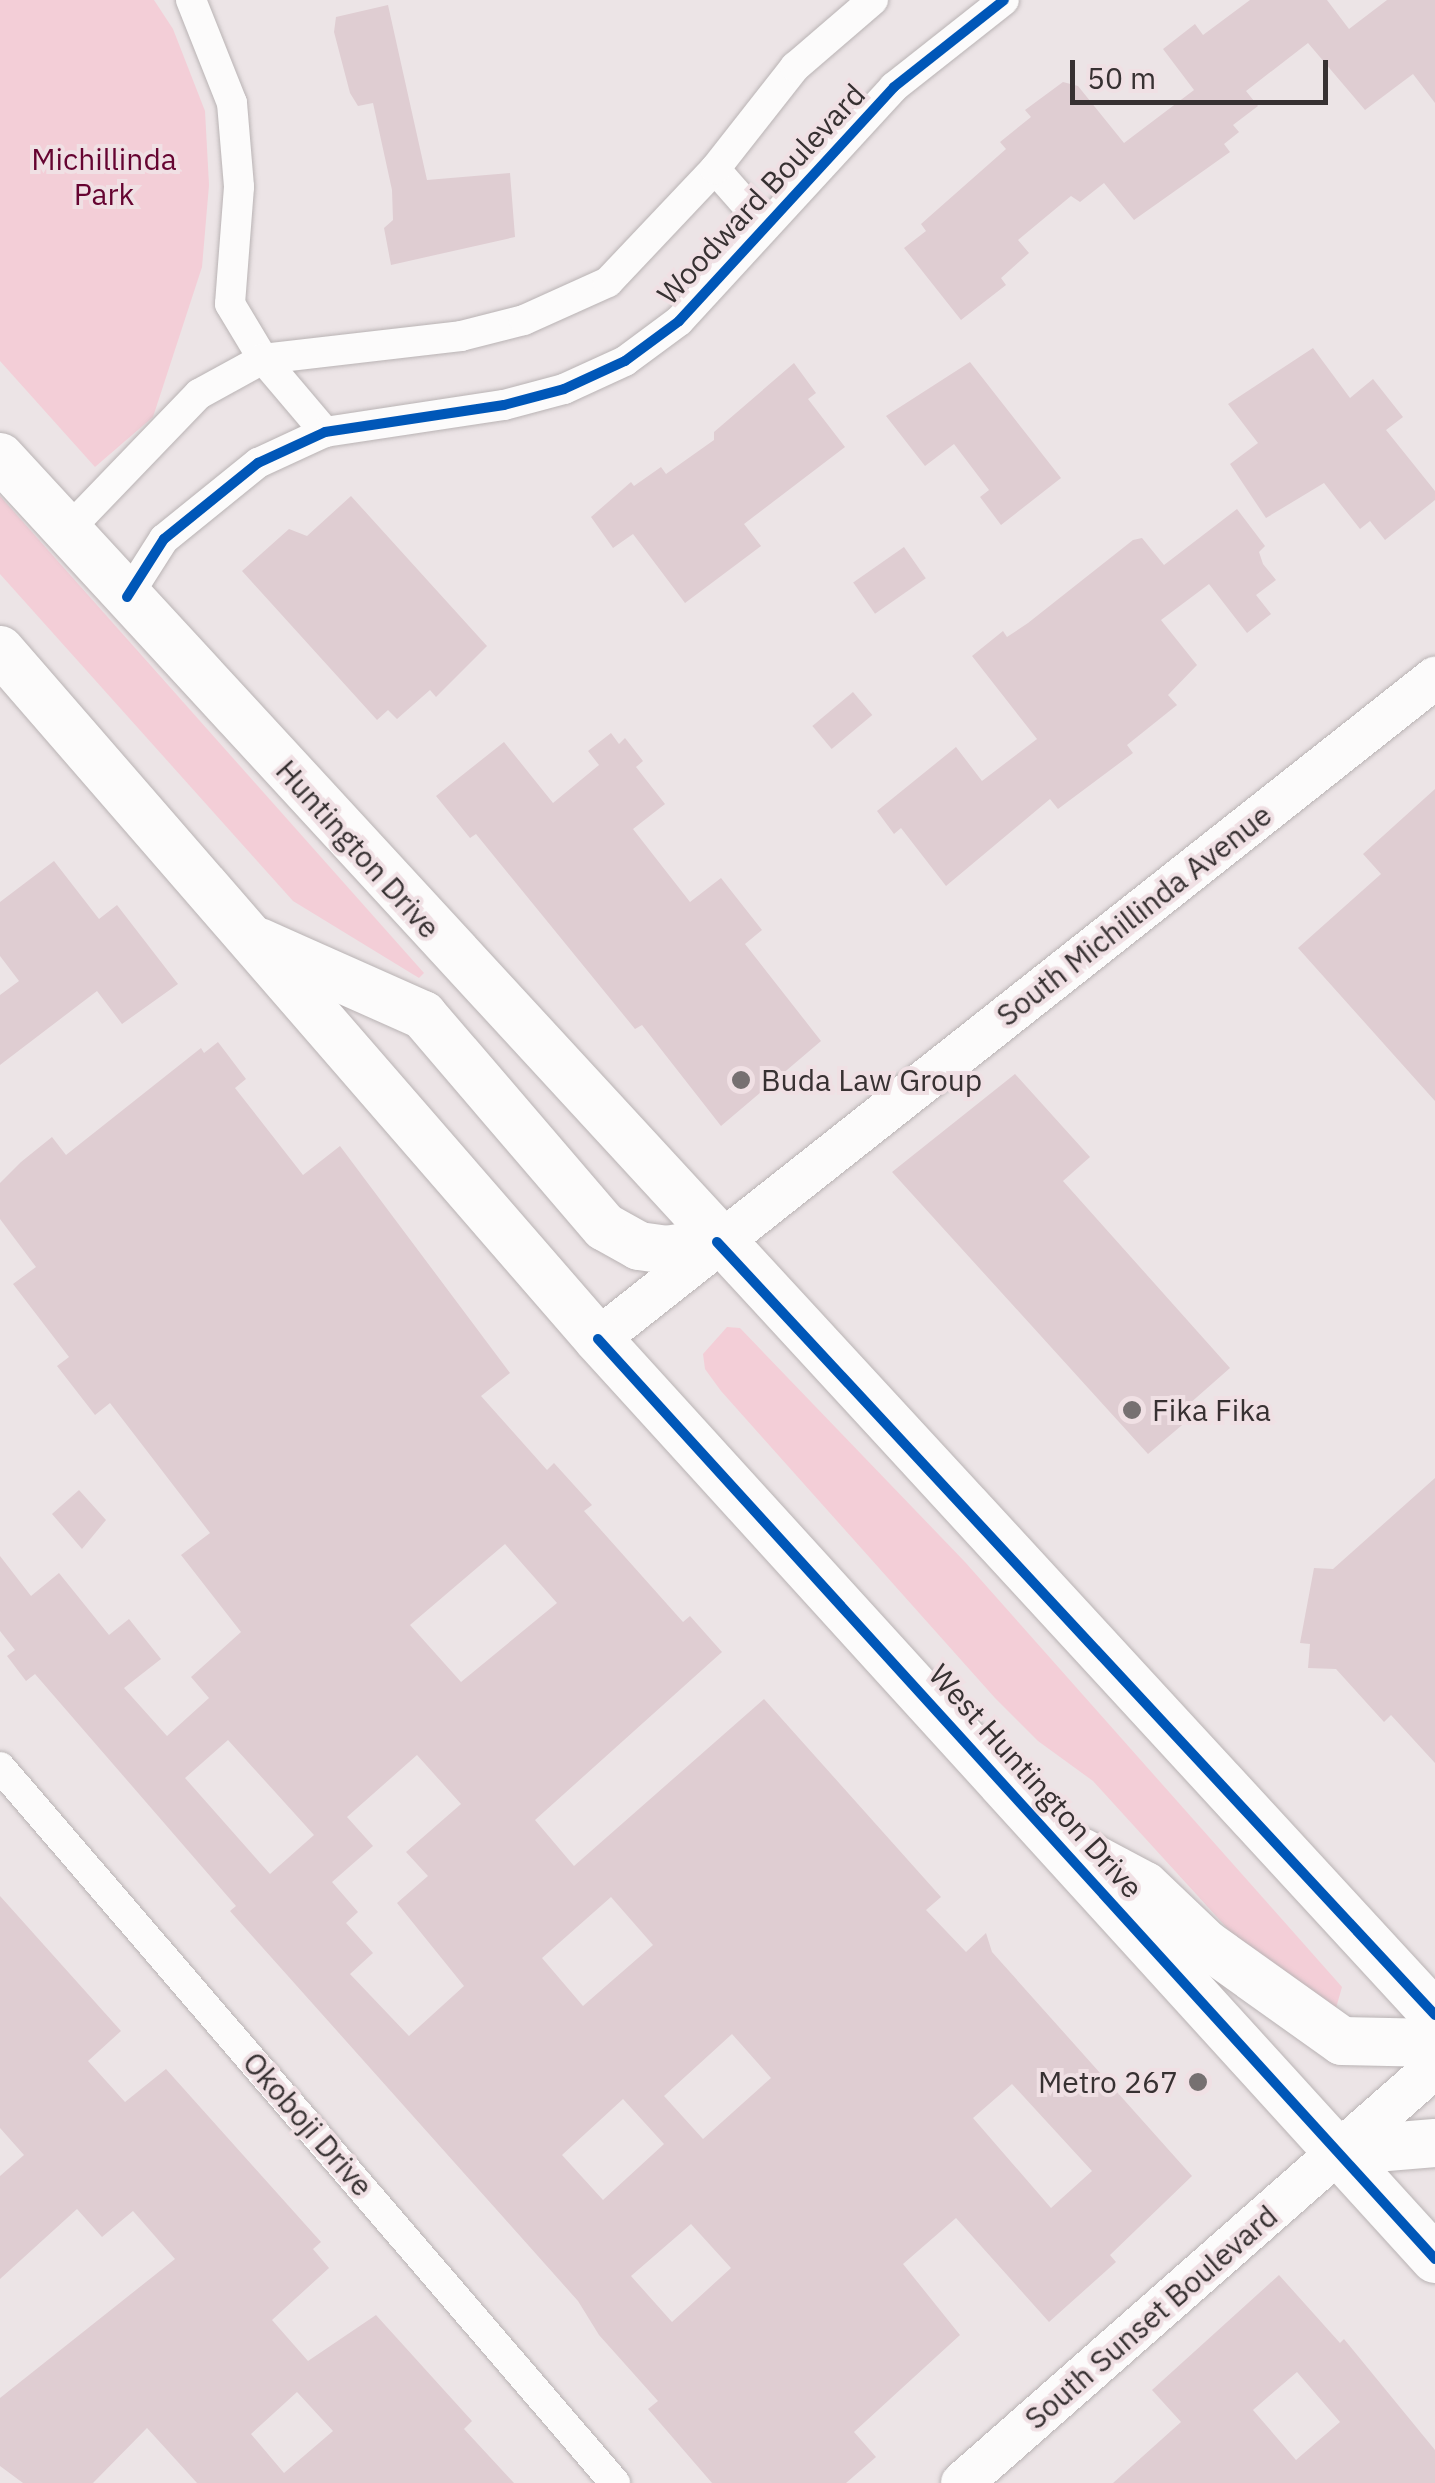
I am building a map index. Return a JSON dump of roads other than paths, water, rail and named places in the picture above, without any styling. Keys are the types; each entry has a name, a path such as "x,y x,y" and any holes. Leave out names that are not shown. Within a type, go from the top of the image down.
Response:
{"main road":[{"name":"Huntington Drive","path":"0,457 717,1242"},
{"path":"0,650 598,1339"},
{"name":"South Michillinda Avenue","path":"598,1339 1435,678"},
{"path":"251,938 423,1014 605,1227 639,1246 666,1250 717,1242 1435,2015"},
{"name":"West Huntington Drive","path":"598,1339 1435,2259"},
{"path":"1052,1836 1145,1886 1206,1944 1342,2041 1435,2043"},
{"name":"South Sunset Boulevard","path":"962,2483 1435,2066"},
{"path":"1339,2150 1435,2143"}],"street":[{"path":"191,0 232,103 239,187 230,304 263,359 325,432"},
{"name":"Woodward Boulevard","path":"67,531 199,394 263,359 462,336 524,320 608,282 715,169 795,67 873,0"},
{"name":"Woodward Boulevard","path":"127,597 164,539 200,506 258,463 325,432 504,406 624,361 678,321 894,87 1004,0"},
{"path":"715,169 764,226"},
{"name":"Okoboji Drive","path":"0,1767 615,2483"}],"place":[{"name":"Buda Law Group","path":"741,1080"},
{"name":"Fika Fika","path":"1132,1410"},
{"name":"Metro 267","path":"1198,2082"}],"park label":[{"name":"Michillinda Park","path":"104,176"}]}
